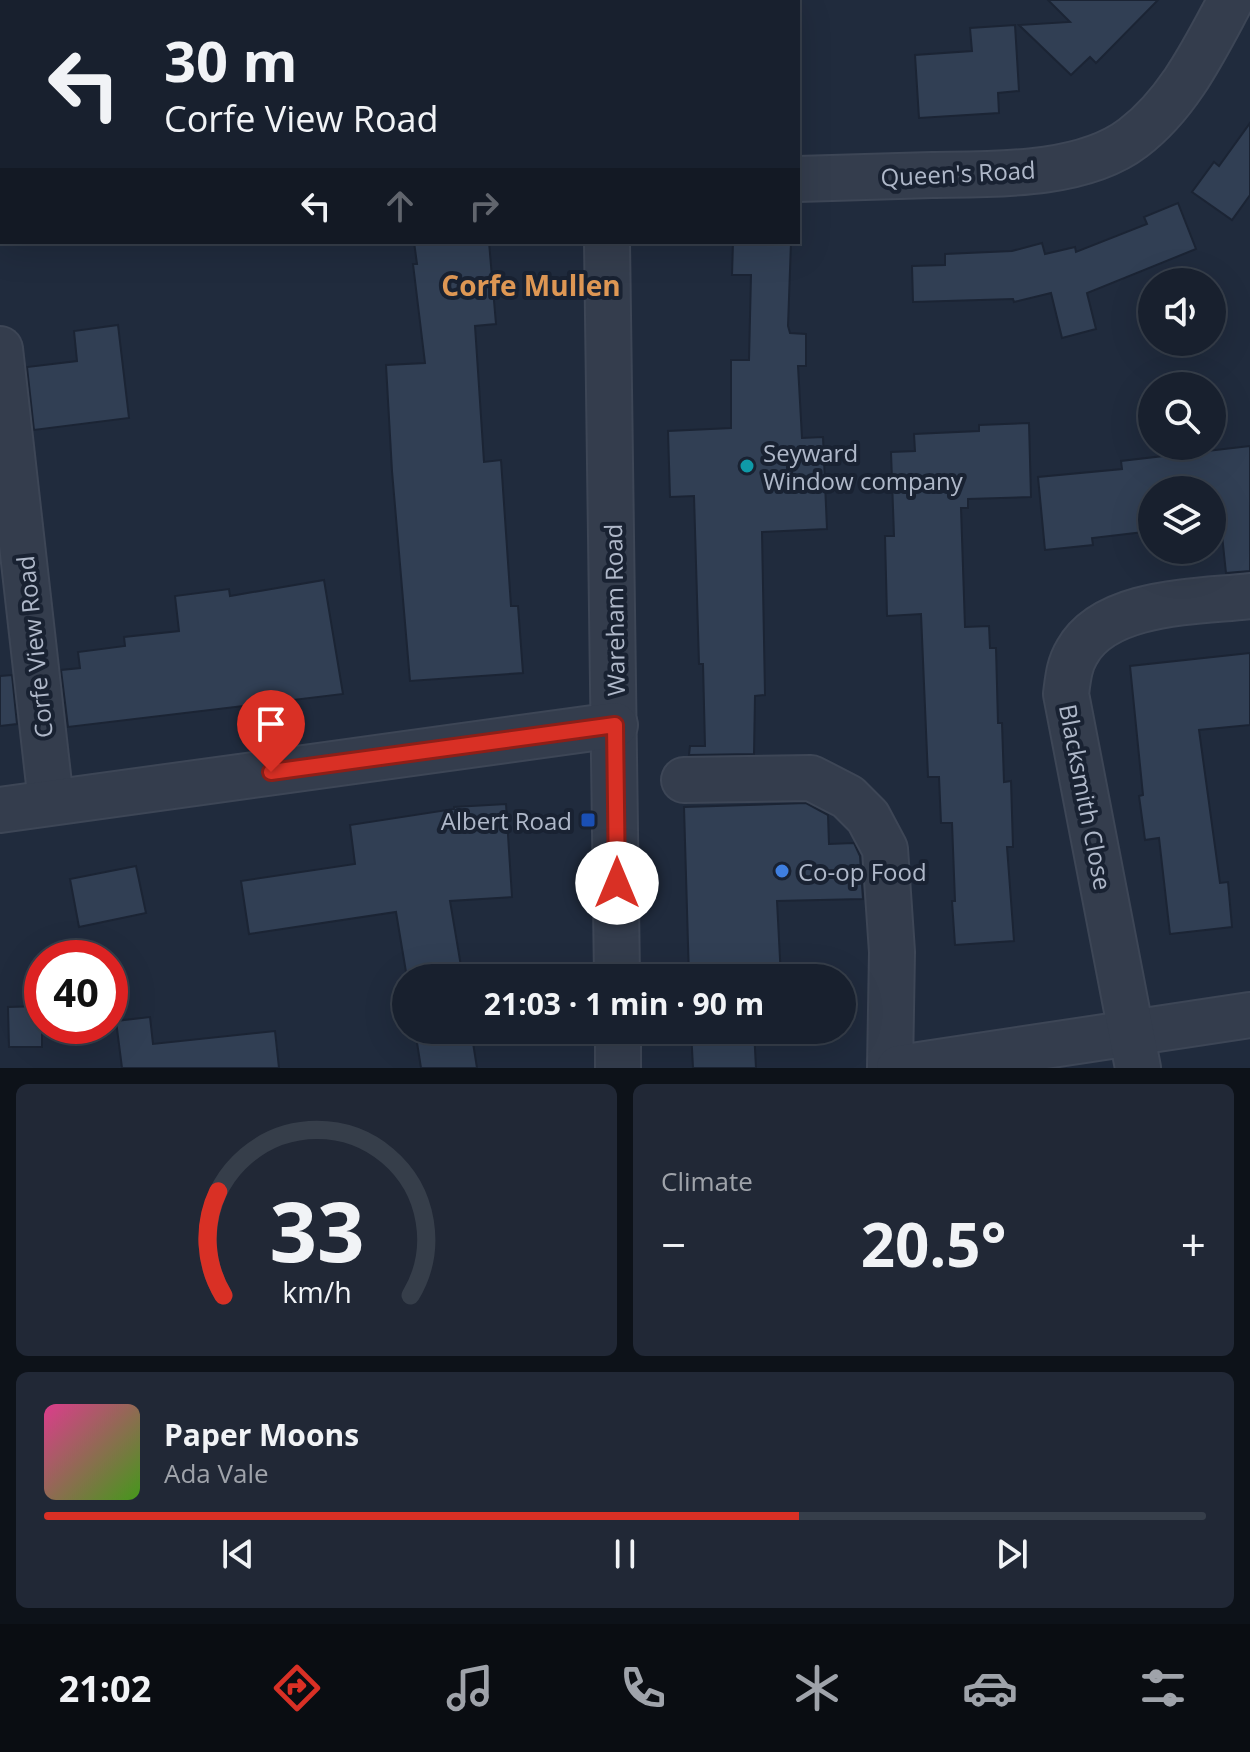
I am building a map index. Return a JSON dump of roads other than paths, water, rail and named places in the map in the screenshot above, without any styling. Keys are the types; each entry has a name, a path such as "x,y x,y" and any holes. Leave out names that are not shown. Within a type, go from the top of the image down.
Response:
{"street":[{"name":"Queen's Road","path":"800,179 1027,173 1101,157 1132,139 1167,107 1198,61 1231,0"},
{"name":"Wareham Road","path":"607,244 617,964"},
{"name":"Corfe View Road","path":"0,349 51,802"},
{"name":"Blacksmith Close","path":"1134,1051 1066,694 1070,668 1078,649 1092,634 1125,614 1250,596"},
{"path":"0,810 615,725"},
{"path":"684,780 811,778 848,797 868,817 885,849 892,952 890,1068"},
{"path":"899,1068 1134,1051 1250,1015"},
{"path":"618,1044 618,1068"}],"place":[{"name":"Seyward Window company","path":"747,466"},
{"name":"Albert Road","path":"588,820"},
{"name":"Co-op Food","path":"782,871"}],"district":[{"name":"Corfe Mullen","path":"531,285"}]}
